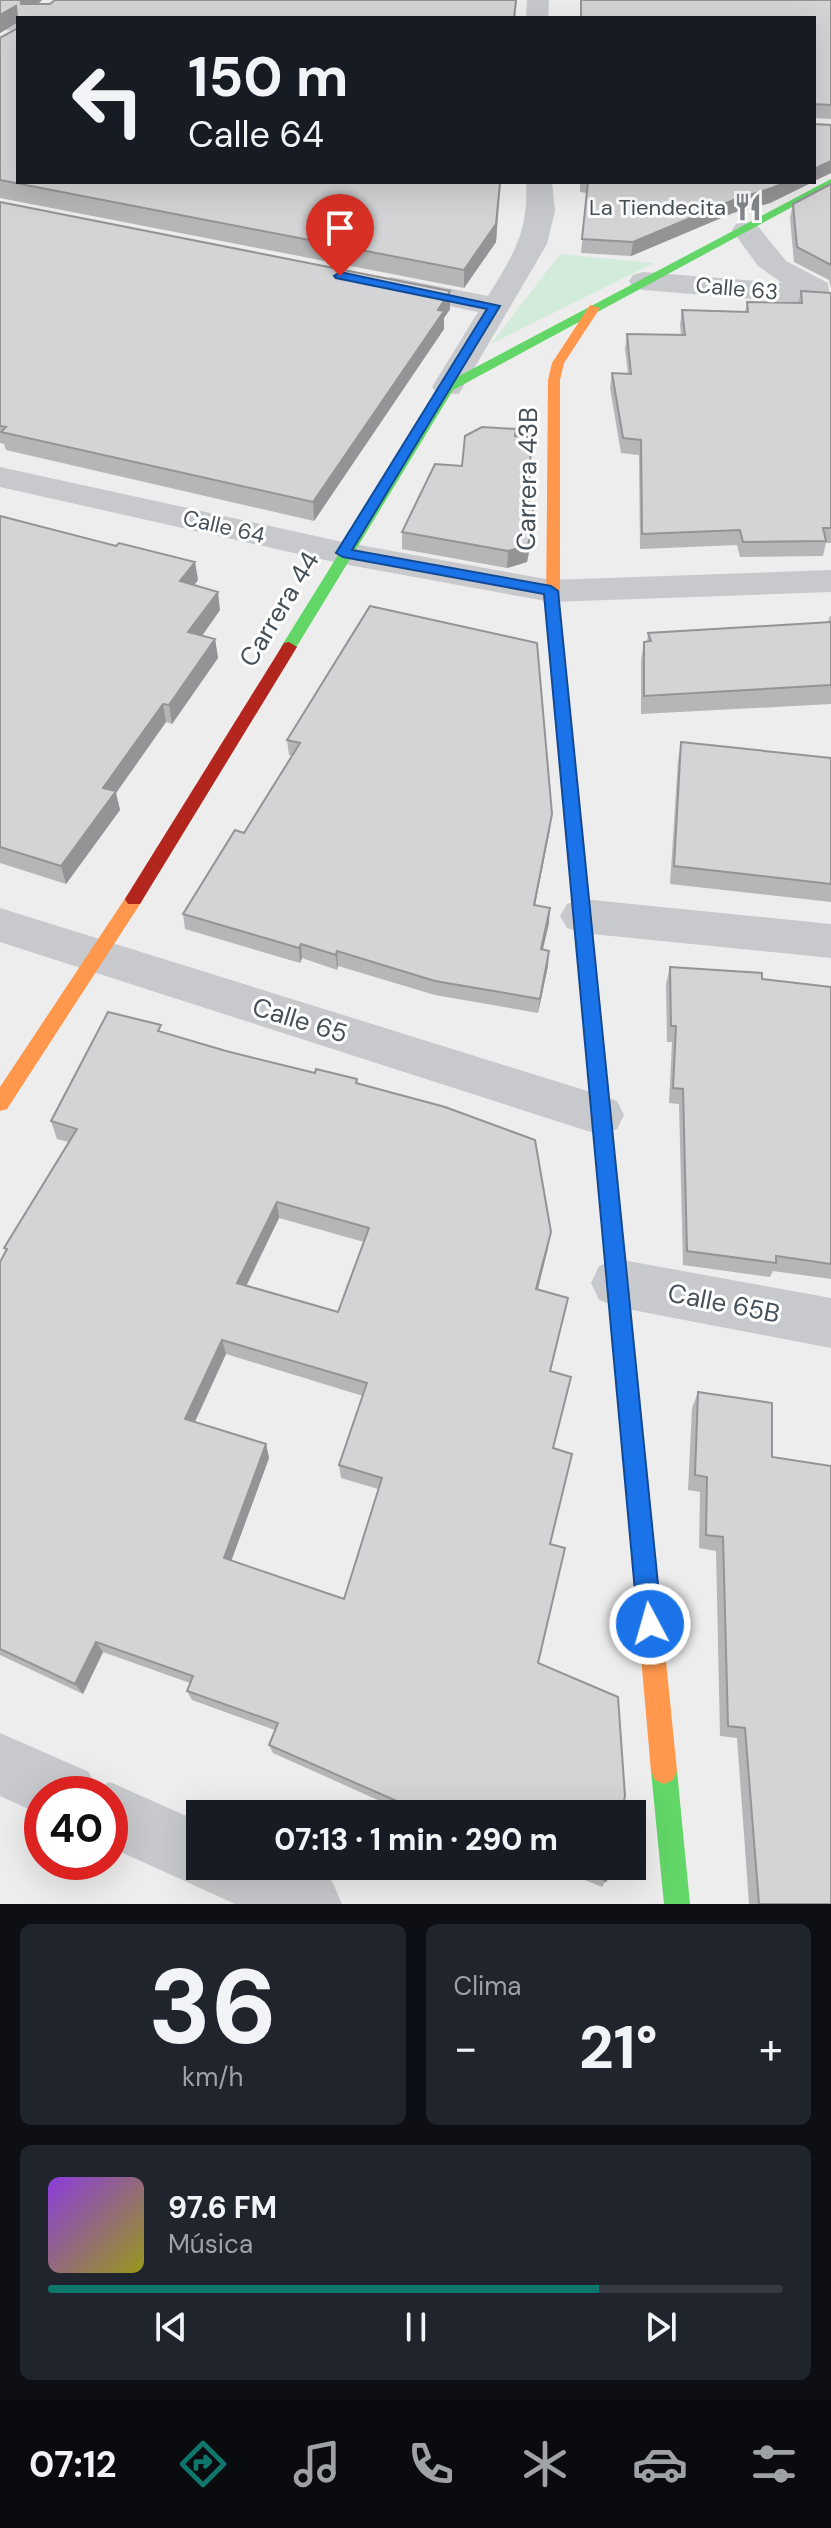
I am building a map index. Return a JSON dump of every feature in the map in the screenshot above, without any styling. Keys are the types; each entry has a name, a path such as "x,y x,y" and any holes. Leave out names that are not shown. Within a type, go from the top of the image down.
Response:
{"street":[{"path":"0,46 16,34"},
{"name":"Carrera 44","path":"0,1103 99,957 343,553 448,387 831,182"},
{"path":"448,387 533,244 541,211 539,184"},
{"name":"Calle 63","path":"746,230 762,258 788,277 831,296"},
{"name":"Calle 63","path":"643,281 831,296"},
{"path":"371,282 494,306"},
{"name":"Carrera 43B","path":"594,308 558,363 554,380 551,591 677,1904"},
{"name":"Calle 64","path":"0,477 343,553 551,591 831,581"},
{"path":"582,916 831,941"},
{"name":"Calle 65","path":"0,925 600,1115"},
{"name":"Calle 65B","path":"617,1283 831,1323"},
{"path":"0,1764 27,1776"},
{"path":"128,1822 186,1849"},
{"path":"256,1880 309,1904"}],"green space":[{"path":"560,254 654,263 491,344"}],"building":[{"path":"0,0 50,4 55,0 516,0 514,16 17,16 16,6 0,15"},
{"path":"581,0 831,0 831,105 816,104 816,16 581,16"},
{"path":"16,29 16,183 0,180 0,38"},
{"path":"816,124 831,125 831,161 816,168"},
{"path":"21,184 500,184 496,224 464,270"},
{"path":"588,184 781,184 736,199 633,242 582,239"},
{"path":"831,184 831,265 797,247 793,204"},
{"path":"0,202 450,291 438,310 444,311 313,502 1,432 6,427 0,426"},
{"path":"801,291 831,293 831,528 823,528 826,541 743,542 740,530 642,534 641,440 623,438 612,373 631,374 627,334 685,335 682,310 748,312 747,302 802,303"},
{"path":"482,427 516,429 515,436 531,437 529,508 533,508 533,525 528,545 508,551 402,532 435,464 462,466 465,436"},
{"path":"0,516 116,546 119,543 195,562 180,581 218,592 188,632 215,639 169,705 163,704 103,788 116,791 61,866 0,847"},
{"path":"370,606 537,643 552,814 534,905 550,908 541,949 549,951 540,999 435,981 337,951 336,955 301,944 299,948 183,914 235,830 244,833 300,743 287,740"},
{"path":"831,622 831,685 644,696 644,642 651,641 648,633"},
{"path":"681,742 831,758 831,884 674,866"},
{"path":"670,967 762,973 762,979 831,987 831,1264 776,1256 776,1263 687,1251 683,1089 673,1088 676,1026 671,1026"},
{"path":"108,1012 161,1025 158,1031 226,1051 315,1073 316,1069 357,1079 356,1083 445,1107 535,1140 551,1232 536,1289 568,1298 550,1371 571,1377 553,1448 572,1454 550,1544 565,1548 538,1663 618,1697 624,1800 394,1800 269,1745 278,1723 187,1691 193,1676 96,1642 75,1684 0,1649 0,1262 7,1249 4,1248 77,1129 51,1121","holes":["277,1202 369,1228 338,1312 237,1283","222,1340 367,1383 339,1465 382,1478 344,1599 224,1558 266,1444 185,1419"]},
{"path":"698,1392 772,1403 772,1457 831,1466 831,1904 759,1904 745,1728 728,1726 723,1537 706,1535 707,1477 695,1475"}],"traffic: fast":[{"path":"289,647 448,387 831,182"},
{"path":"553,616 635,1462"},
{"path":"664,1771 677,1904"}],"traffic: slow":[{"path":"553,616 554,380 558,363 594,308"},
{"path":"0,1103 134,899"},
{"path":"635,1462 664,1771"}],"traffic: jam":[{"path":"134,899 289,647"}],"place":[{"name":"La Tiendecita","path":"748,207"}],"route":[{"path":"340,276 494,306 448,387 343,553 551,591 650,1624"}]}
